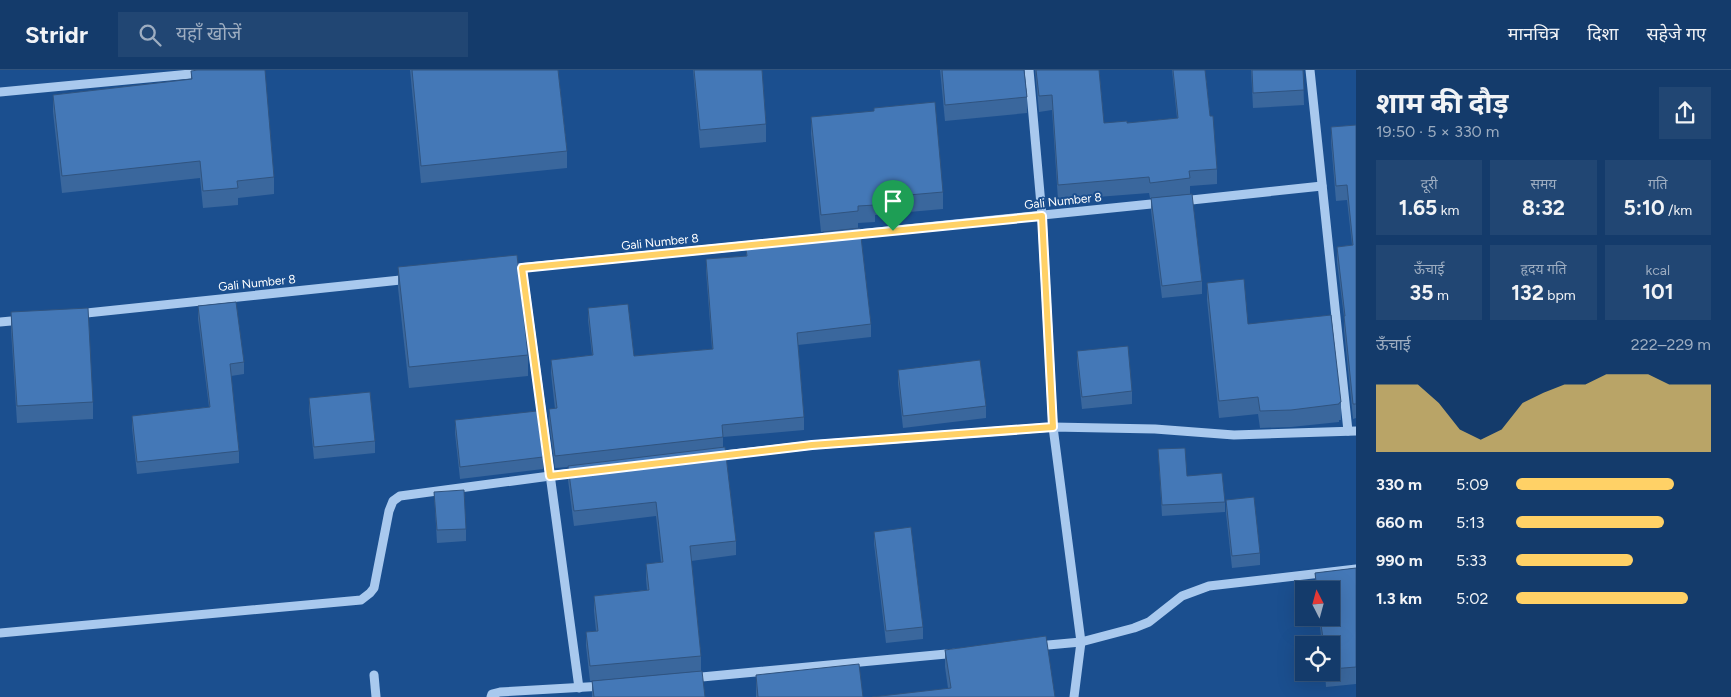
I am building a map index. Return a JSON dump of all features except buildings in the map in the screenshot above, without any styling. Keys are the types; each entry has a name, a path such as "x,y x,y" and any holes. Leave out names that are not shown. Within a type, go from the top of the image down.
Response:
{"street":[{"path":"1029,70 1042,216 1053,427 1081,642 1074,697"},
{"path":"706,457 812,445 1053,427 1154,429 1234,436 1352,431 1310,70"},
{"path":"0,92 214,72"},
{"name":"Gali Number 8","path":"502,270 1322,186"},
{"path":"522,268 579,688"},
{"name":"Gali Number 8","path":"69,315 423,278"},
{"path":"0,322 30,319"},
{"path":"0,633 361,600 374,588 389,511 393,501 400,496 589,471"},
{"path":"1032,646 1081,642 1149,622 1182,596 1209,586 1356,569"},
{"path":"677,679 963,653"},
{"path":"374,675 376,697"},
{"path":"491,697 492,694 500,692 618,685"}],"route":[{"path":"1042,216 1053,427 812,445 550,476 522,268 893,231 1042,216"}]}
